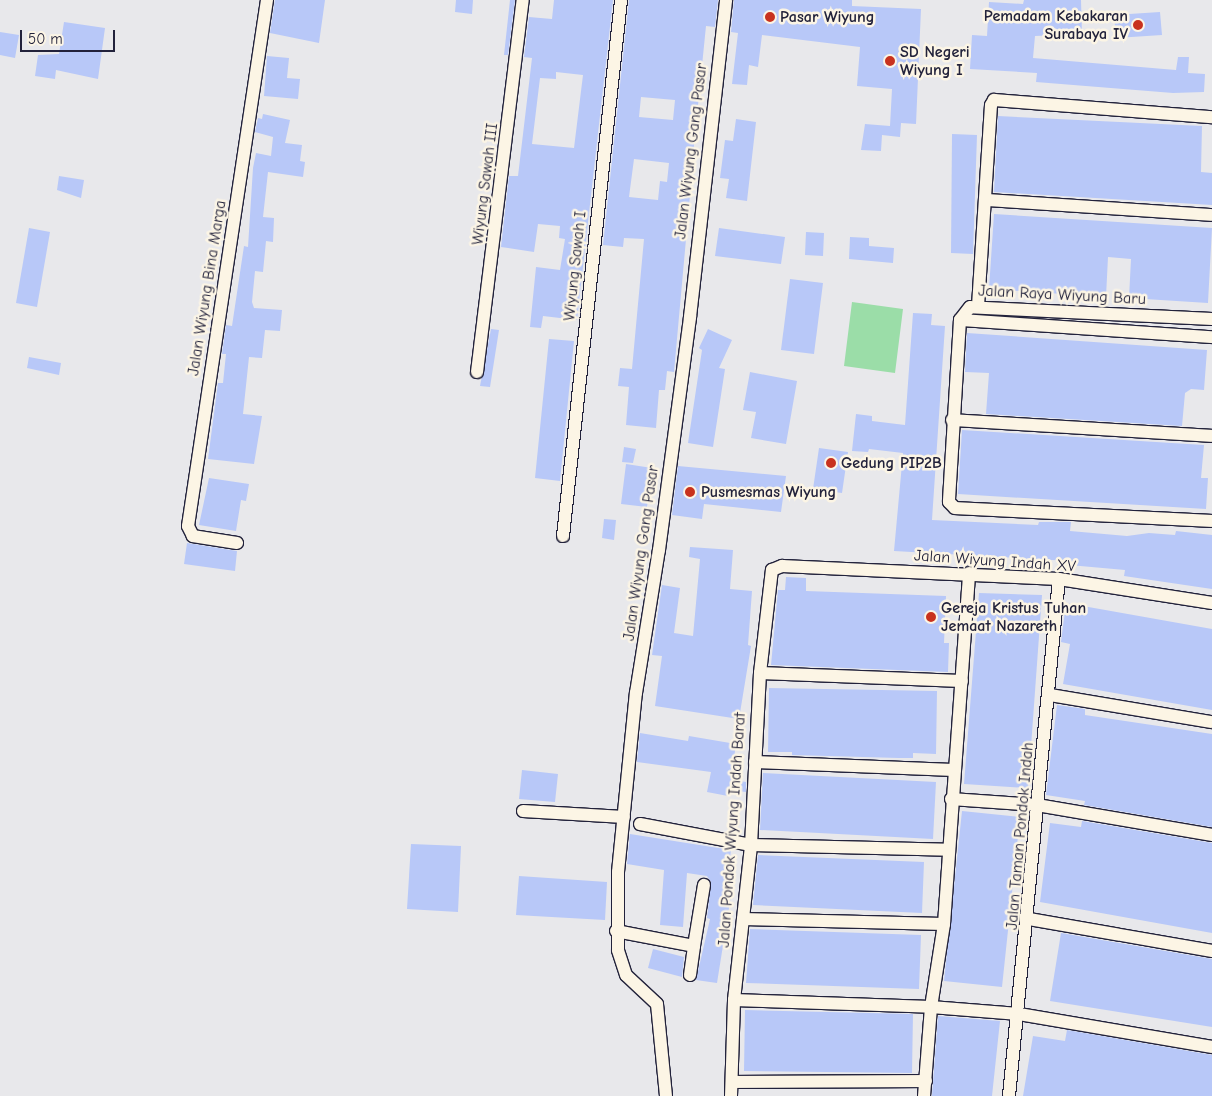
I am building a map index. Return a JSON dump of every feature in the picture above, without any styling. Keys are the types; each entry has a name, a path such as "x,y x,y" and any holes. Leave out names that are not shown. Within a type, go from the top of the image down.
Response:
{"street":[{"name":"Jalan Wiyung Bina Marga","path":"237,543 193,536 188,526 267,0"},
{"name":"Wiyung Sawah III","path":"477,372 523,0"},
{"name":"Wiyung Sawah I","path":"563,536 621,0"},
{"name":"Jalan Wiyung Gang Pasar","path":"666,1096 657,1004 622,969 616,931 624,817 636,693 659,550 690,317 726,0"},
{"path":"978,306 991,105 997,99 1212,117"},
{"path":"986,200 1212,216"},
{"name":"Jalan Raya Wiyung Baru","path":"1212,319 978,306 967,308 960,320 1212,337"},
{"path":"960,320 952,420 949,502 953,507 1212,519"},
{"path":"952,420 1212,436"},
{"name":"Jalan Wiyung Indah XV","path":"774,568 782,566 969,573 1060,579 1212,603"},
{"name":"Jalan Pondok Wiyung Indah Barat","path":"731,1096 734,1000 751,845 760,673 770,575 774,568"},
{"path":"924,1096 931,1007 944,924 951,799 962,681 969,573"},
{"name":"Jalan Taman Pondok Indah","path":"1010,1096 1029,919 1037,805 1050,695 1060,579"},
{"path":"760,673 962,681"},
{"path":"1050,695 1212,722"},
{"path":"755,762 954,770"},
{"path":"951,799 1037,805 1212,835"},
{"path":"523,811 624,817"},
{"path":"640,824 751,845 949,850"},
{"path":"690,975 704,885"},
{"path":"1029,919 1212,951"},
{"path":"743,920 944,924"},
{"path":"616,931 694,946"},
{"path":"734,1000 931,1007 1019,1014 1212,1047"},
{"path":"732,1082 926,1081"}],"green space":[{"path":"852,302 903,309 895,373 844,366"}],"building":[{"path":"275,0 325,0 319,43 270,33"},
{"path":"456,0 473,0 472,14 455,12"},
{"path":"510,0 515,0 508,55 504,55"},
{"path":"554,0 613,0 577,320 543,316 541,328 530,327 536,267 560,270 565,239 559,238 560,226 538,224 534,252 501,247 509,176 518,176 532,58 524,57 529,17 552,19","holes":["556,72 583,75 574,148 532,144 540,78 556,79"]},
{"path":"629,0 718,0 715,27 706,26 692,165 689,165 687,184 691,184 674,372 667,371 665,390 659,390 656,428 626,425 629,387 618,386 620,368 632,369 644,239 624,238 623,247 603,245","holes":["641,97 675,100 673,120 639,117","634,159 669,163 667,182 660,181 658,200 629,197"]},
{"path":"734,0 852,0 852,6 921,9 916,124 901,123 900,137 882,135 881,151 861,150 865,124 890,126 892,89 857,86 860,47 762,35 758,67 749,65 747,85 732,84 738,33 731,32"},
{"path":"1024,0 1081,0 1082,34 1035,36 1033,58 1176,70 1178,57 1189,57 1188,73 1205,74 1204,92 1173,93 1036,82 1037,73 970,69 972,35 987,36 989,2 1023,4"},
{"name":"Pemadam Kebakaran Surabaya IV","path":"1160,12 1162,35 1116,38 1114,15"},
{"path":"64,22 105,28 98,79 56,70 55,79 35,76 38,55 59,54"},
{"path":"0,32 19,35 15,58 0,55"},
{"path":"267,56 289,58 287,78 300,79 298,99 264,96"},
{"path":"263,114 290,120 285,143 302,145 300,161 305,162 303,177 268,172 263,217 274,218 273,242 266,241 263,272 255,271 252,302 254,308 282,310 280,331 265,330 262,358 249,357 243,414 262,416 254,464 208,459 218,383 223,383 226,354 222,354 226,325 232,326 244,246 248,247 253,168 256,153 271,156 273,137 255,132 258,118 262,119"},
{"path":"998,116 1202,126 1201,172 1212,173 1212,205 994,192"},
{"path":"736,119 756,122 747,201 726,198 729,179 720,178 725,140 733,141"},
{"path":"952,134 977,135 973,254 951,253"},
{"path":"59,176 84,180 81,198 57,190"},
{"path":"994,214 1212,228 1208,303 1129,298 1131,259 1108,257 1106,297 989,289"},
{"path":"29,228 50,232 37,307 16,303"},
{"path":"719,228 785,237 781,264 715,256"},
{"path":"806,232 824,233 823,256 805,255"},
{"path":"850,237 869,238 869,246 894,248 893,263 849,259"},
{"path":"790,279 823,283 814,354 781,350"},
{"path":"913,313 932,314 931,325 945,326 932,520 1038,525 1039,522 1071,522 1070,531 1127,536 1149,533 1175,535 1176,531 1212,535 1212,589 1124,576 1125,570 1069,565 1070,561 894,551 903,453 869,449 868,452 852,451 856,414 872,416 872,421 905,425"},
{"path":"491,329 499,330 490,387 480,386"},
{"path":"708,329 732,340 719,368 725,369 713,447 688,443 702,350 699,348"},
{"path":"967,333 1207,350 1204,390 1191,389 1185,393 1182,426 986,414 989,373 965,372"},
{"path":"549,339 574,341 560,481 535,478"},
{"path":"29,357 61,363 59,375 27,368"},
{"path":"750,372 797,381 786,444 751,438 756,412 743,410"},
{"path":"962,430 1204,445 1201,478 1208,478 1206,509 958,494"},
{"path":"624,447 636,449 633,463 622,462"},
{"name":"Gedung PIP2B","path":"819,448 848,452 842,493 813,489"},
{"path":"626,464 652,468 647,507 621,504"},
{"path":"678,466 786,476 781,512 704,504 702,519 672,515"},
{"path":"209,478 249,484 246,501 241,500 236,531 199,525"},
{"path":"604,519 616,520 614,540 602,538"},
{"path":"187,543 237,551 235,571 184,564"},
{"path":"690,547 733,550 730,589 752,591 748,645 751,646 739,719 655,706 662,656 652,655 662,585 680,588 674,633 693,636 700,559 689,557"},
{"path":"786,577 806,578 806,591 946,596 944,643 949,643 948,672 771,665 778,590 785,590"},
{"path":"979,593 1042,595 1028,788 964,784"},
{"path":"1066,603 1212,629 1212,710 1063,684 1070,644 1061,642"},
{"path":"769,688 937,691 936,754 913,753 913,758 899,758 792,755 792,752 768,752"},
{"path":"1057,705 1085,709 1085,715 1212,734 1212,827 1084,805 1085,801 1046,795"},
{"path":"640,733 688,741 689,736 736,744 731,779 746,782 746,792 729,790 728,796 707,792 711,772 637,762"},
{"path":"522,770 558,774 555,802 519,799"},
{"path":"763,773 936,782 933,839 760,830"},
{"path":"962,811 1020,817 1002,987 944,981"},
{"path":"1082,821 1212,843 1212,933 1040,902 1050,823 1081,827"},
{"path":"630,834 731,850 727,882 733,883 717,983 696,980 710,919 707,918 711,882 707,876 687,873 683,927 660,925 664,870 627,864"},
{"path":"411,844 461,846 458,912 407,909"},
{"path":"758,855 924,862 922,913 753,905"},
{"path":"519,876 607,882 605,920 516,915"},
{"path":"750,929 921,935 919,989 746,983"},
{"path":"1061,933 1212,959 1212,1027 1050,1001"},
{"path":"653,949 684,957 682,977 648,968"},
{"path":"745,1010 913,1014 912,1073 744,1071"},
{"path":"938,1016 1000,1021 992,1096 932,1096"},
{"path":"1067,1030 1212,1055 1212,1096 1023,1096 1033,1036 1065,1041"}],"place":[{"name":"Pasar Wiyung","path":"770,17"},
{"name":"Pemadam Kebakaran Surabaya IV","path":"1138,25"},
{"name":"SD Negeri Wiyung I","path":"890,61"},
{"name":"Gedung PIP2B","path":"831,463"},
{"name":"Pusmesmas Wiyung","path":"690,492"},
{"name":"Gereja Kristus Tuhan Jemaat Nazareth","path":"931,617"}]}
